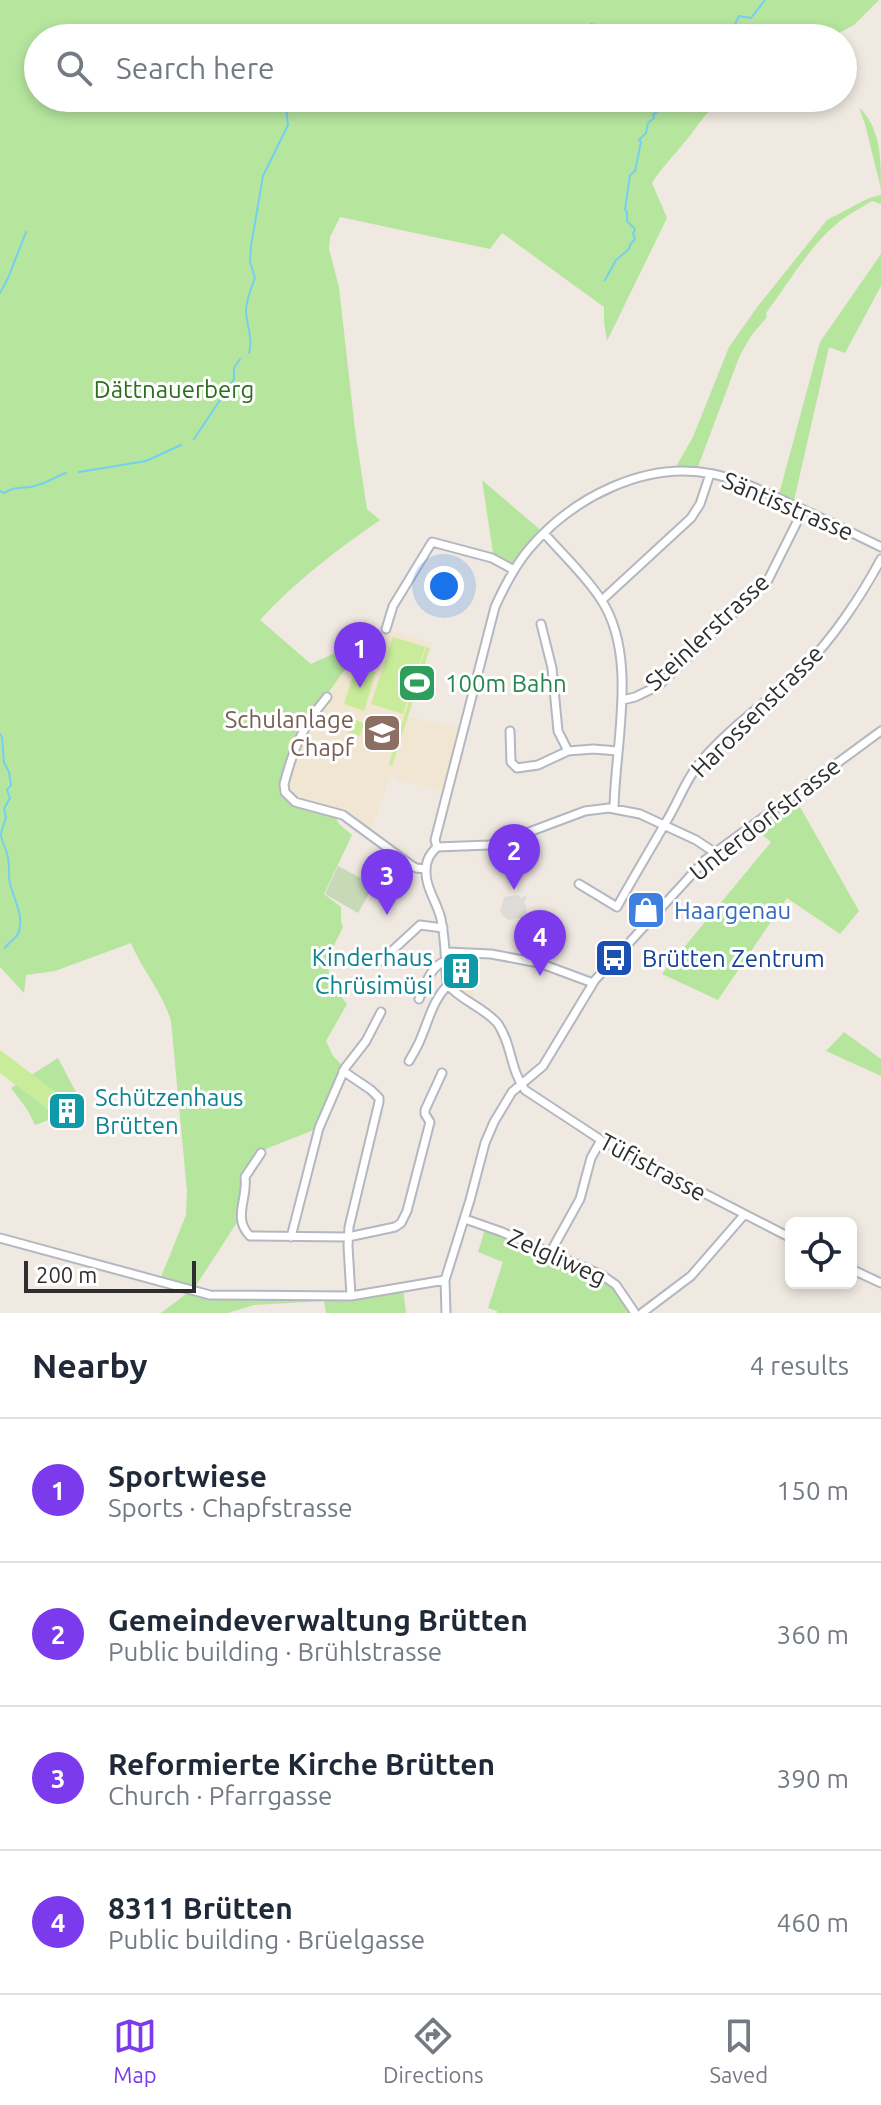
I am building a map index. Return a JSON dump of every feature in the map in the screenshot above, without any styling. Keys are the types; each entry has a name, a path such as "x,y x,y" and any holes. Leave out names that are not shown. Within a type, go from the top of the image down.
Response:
{"street":[{"name":"Säntisstrasse","path":"426,869 428,858 437,847 435,840 495,607 529,549 578,507 621,483 653,474 710,474 753,486 881,547"},
{"path":"602,600 691,518 700,504 710,474"},
{"name":"Steinlerstrasse","path":"623,700 658,686 768,580 803,510"},
{"path":"544,533 602,600 616,631 623,700 614,808"},
{"path":"386,629 396,601 432,542 492,558 514,570"},
{"name":"Harossenstrasse","path":"579,884 617,907 684,785 699,764 818,653 881,559"},
{"path":"541,624 552,668 558,731 568,751"},
{"path":"327,697 299,737 284,784 285,792 295,802 343,815 416,868 426,869 428,885 443,928 448,985 427,1019 421,1040 409,1061"},
{"path":"510,731 511,762 517,768 538,765 568,751 618,751"},
{"name":"Unterdorfstrasse","path":"446,1313 445,1280 485,1143 502,1106 512,1092 543,1066 593,983 686,878 714,852 881,731"},
{"path":"437,847 489,845 591,809 614,808 640,814 696,840 714,852"},
{"path":"381,961 420,925 443,928"},
{"path":"447,952 491,954 539,963 593,983"},
{"path":"419,999 435,967 446,961"},
{"path":"448,985 496,1022 521,1085"},
{"path":"291,1237 314,1142 344,1070 366,1041 381,1012"},
{"path":"344,1070 379,1098 348,1237 351,1296"},
{"path":"261,1153 245,1177 240,1221 250,1236 348,1237 395,1227 405,1217 430,1122 425,1110 442,1073"},
{"name":"Tüfistrasse","path":"521,1085 601,1140 785,1235"},
{"path":"550,1253 580,1199 591,1158 601,1140"},
{"path":"642,1313 691,1276 744,1215"},
{"name":"Zelgliweg","path":"465,1219 610,1279 635,1313"},
{"path":"0,1238 200,1293 228,1296 351,1296 445,1280"},
{"path":"857,1272 881,1283"}],"shaded area":[{"name":"Schulanlage Chapf","path":"386,629 432,643 408,717 464,729 448,792 400,780 391,774 369,834 343,815 295,802 285,792 292,755 327,697 349,664"},
{"path":"504,897 527,897 524,903 527,915 522,921 519,918 508,920 500,911"},
{"path":"464,955 469,965 473,999 454,984 451,976 452,961"}],"green space":[{"name":"Dättnauerberg","path":"0,0 879,0 855,24 24,24 24,112 709,112 652,183 667,218 607,341 604,307 502,233 490,249 340,217 330,237 329,249 339,287 367,509 380,520 287,592 260,620 311,664 381,632 349,664 313,714 284,784 290,799 334,814 339,824 352,835 324,894 341,907 343,927 326,962 335,989 347,1004 326,1041 333,1056 345,1068 319,1128 268,1148 253,1164 245,1181 240,1221 191,1291 324,1297 403,1288 406,1313 326,1313 324,1301 254,1305 228,1313 161,1313 190,1291 159,1282 186,1215 187,1191 171,1021 163,1001 131,943 55,971 26,975 24,993 0,967"},
{"path":"859,107 876,134 881,189 865,124"},
{"path":"881,195 881,204 872,201 843,219 806,256 740,355 696,472 673,472 693,437 729,347 758,306 827,220"},
{"path":"881,254 881,286 845,353 829,347 793,505 778,498 820,342"},
{"path":"482,480 544,533 514,570 494,559"},
{"path":"393,637 425,647 403,714 371,704"},
{"name":"100m Bahn","path":"426,647 430,648 392,766 389,764"},
{"path":"356,666 376,672 364,711 344,704"},
{"path":"347,717 364,723 360,736 343,730"},
{"path":"795,798 859,911 840,934 787,898 718,1000 662,974 771,842 754,828"},
{"path":"338,866 374,885 358,913 325,894"},
{"path":"844,1032 881,1059 881,1076 826,1051"},
{"path":"0,1050 69,1102 59,1118 0,1073"},
{"path":"58,1058 79,1104 68,1099 54,1118 35,1125 11,1088"},
{"path":"486,1226 610,1279 635,1313 497,1313 488,1308 503,1262 478,1252"}],"waterway":[{"path":"735,24 739,16 751,18 765,0"},
{"path":"249,353 246,307 255,278 250,262 251,246 263,176 288,125 287,112"},
{"path":"605,280 616,260 635,239 635,229 627,221 625,210 630,175 635,171 639,140 657,112"},
{"path":"0,293 26,232"},
{"path":"194,439 234,379 234,368 240,359"},
{"path":"79,472 146,461 181,445"},
{"path":"0,491 4,493 35,486 66,473"},
{"path":"0,734 11,785 7,790 10,798 4,809 6,817 1,835 20,922 18,934 5,948"}],"place":[{"name":"100m Bahn","path":"417,683"},
{"name":"Sportwiese","path":"360,688"},
{"name":"Schulanlage Chapf","path":"382,733"},
{"name":"Gemeindeverwaltung Brütten","path":"514,890"},
{"name":"Haargenau","path":"646,910"},
{"name":"Reformierte Kirche Brütten","path":"387,915"},
{"name":"Brütten Zentrum","path":"614,958"},
{"name":"Kinderhaus Chrüsimüsi","path":"461,971"},
{"name":"8311 Brütten","path":"540,976"},
{"name":"Schützenhaus Brütten","path":"67,1111"}]}
